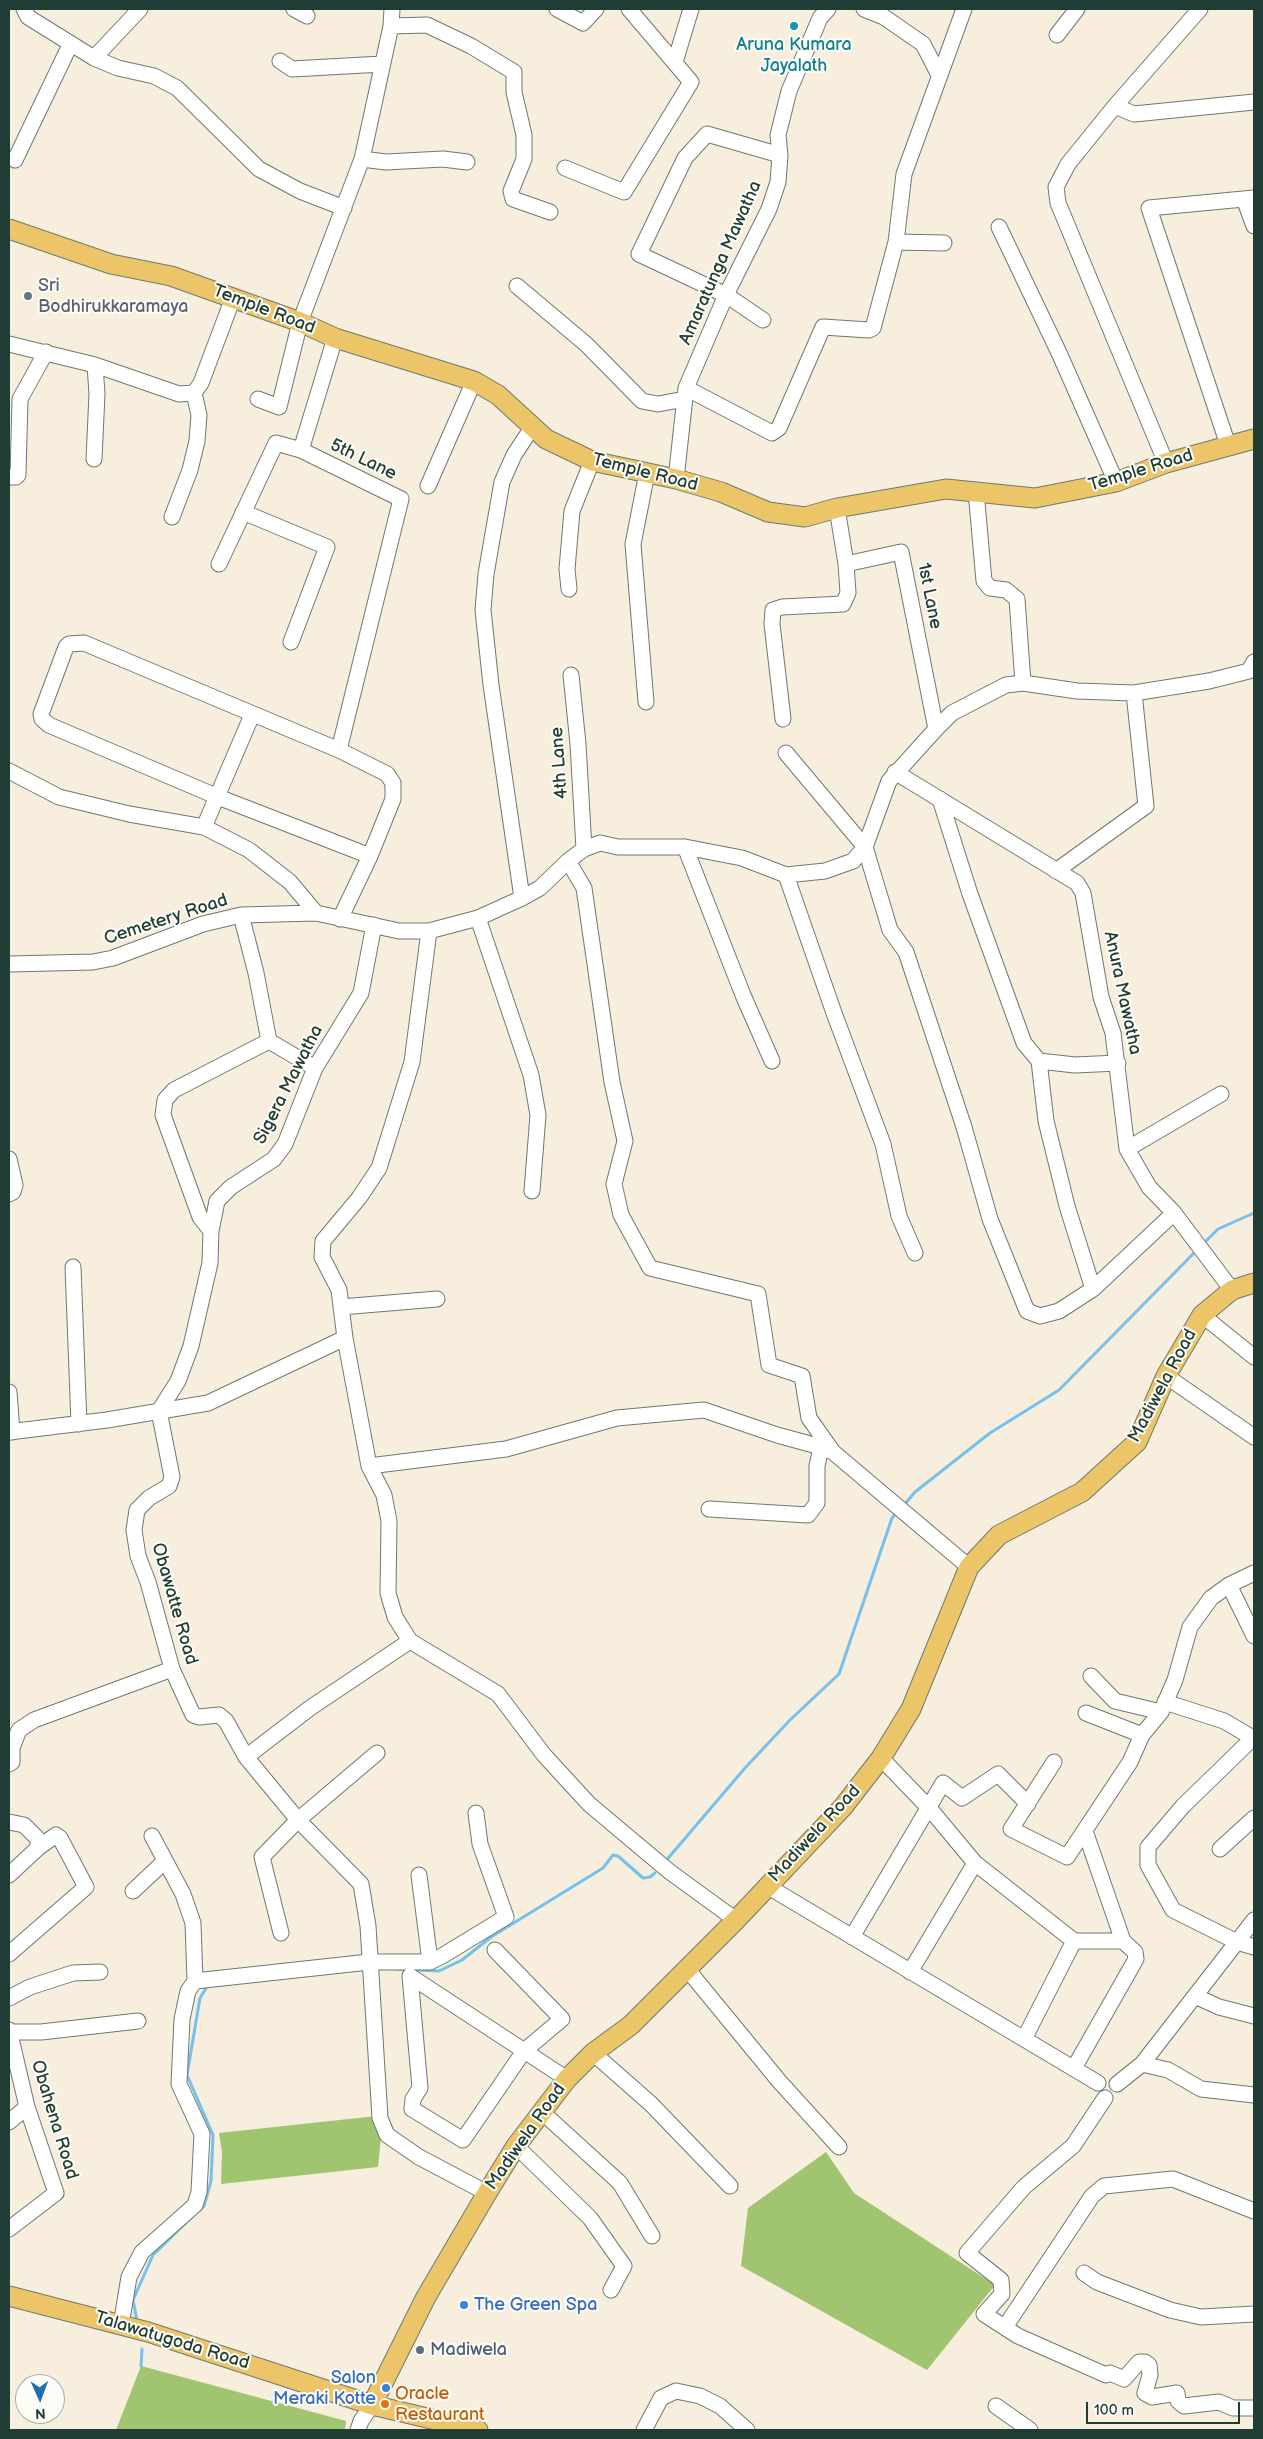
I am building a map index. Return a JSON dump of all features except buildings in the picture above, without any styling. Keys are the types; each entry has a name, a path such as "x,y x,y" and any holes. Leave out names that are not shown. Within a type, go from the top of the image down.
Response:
{"main road":[{"name":"Temple Road","path":"9,229 111,264 171,276 300,322 335,338 474,381 498,395 546,439 592,461 676,479 721,492 768,512 805,517 837,508 946,489 1035,498 1116,482 1166,463 1254,439"},
{"name":"Madiwela Road","path":"372,2405 426,2297 487,2193 516,2146 567,2079 593,2054 631,2024 736,1920 843,1807 881,1758 911,1710 969,1567 999,1535 1082,1492 1137,1442 1166,1376 1202,1314 1232,1290 1254,1282"},
{"name":"Talawatugoda Road","path":"9,2296 121,2325 229,2357 372,2405 478,2430"}],"street":[{"path":"24,9 28,17 70,45 94,58 118,68 154,76 177,88 259,169 300,192 344,208"},
{"path":"94,58 140,9"},
{"path":"258,400 279,407 300,322 362,159 391,26 392,9"},
{"path":"557,9 584,22 596,9"},
{"path":"564,168 624,192 691,82 629,9"},
{"path":"675,62 691,9"},
{"name":"Amaratunga Mawatha","path":"676,479 686,393 726,295 769,209 778,182 780,155 778,135 789,91 820,18 828,9"},
{"path":"864,9 884,18 923,44 939,75"},
{"path":"517,286 587,344 642,401 658,404 686,393 772,433 779,428 823,327 869,330 874,328 896,242 904,174 964,9"},
{"path":"1057,36 1077,9"},
{"path":"1166,463 1058,203 1056,187 1068,164 1193,11"},
{"path":"391,26 427,25 471,46 514,72 514,92 524,135 524,159 511,191 513,199 550,212"},
{"path":"15,160 70,45"},
{"path":"280,61 292,69 382,64"},
{"path":"1115,106 1134,114 1254,102"},
{"path":"763,320 726,295 639,254 685,158 707,134 780,155"},
{"path":"362,159 386,162 443,159 467,162"},
{"path":"1228,445 1149,208 1249,199 1254,226"},
{"path":"998,228 1060,355 1116,482"},
{"path":"896,242 944,242"},
{"path":"9,344 95,365 179,394 194,392 201,383 233,298"},
{"path":"301,450 335,338"},
{"path":"9,477 16,477 18,475 20,399 46,352"},
{"path":"94,459 97,394 95,365"},
{"path":"428,486 474,381"},
{"path":"172,517 190,470 196,440 199,415 194,392"},
{"path":"522,898 491,685 483,610 486,574 502,482 514,455 533,426"},
{"name":"5th Lane","path":"219,564 276,443 301,450 401,499 339,750"},
{"path":"569,589 567,569 572,512 592,461"},
{"path":"646,702 633,544 647,473"},
{"path":"976,491 984,581 990,588 1006,590 1017,599 1024,684"},
{"path":"783,719 772,624 773,610 782,607 843,604 848,593 846,564 837,508"},
{"path":"243,512 327,548 291,642"},
{"name":"1st Lane","path":"846,564 902,552 936,729"},
{"path":"340,919 370,856 394,799 393,783 387,774 339,750 84,644 69,644 66,647 41,714 42,719 49,725 218,797 370,856"},
{"name":"Cemetery Road","path":"9,964 93,962 113,958 203,924 241,915 316,913 399,931 429,931 478,918 522,898 540,888 568,861 584,849 600,843 618,846 684,848 742,858 786,875 826,871 853,861 865,847 889,781 936,729 952,713 1006,685 1024,684 1077,691 1134,693 1209,681 1249,671 1254,662"},
{"name":"4th Lane","path":"571,675 578,744 584,849"},
{"path":"1056,871 1146,806 1134,693"},
{"path":"204,826 252,715"},
{"path":"786,752 865,847 890,930 906,952 964,1127 990,1219 1028,1312 1040,1316 1059,1310 1093,1288 1174,1213"},
{"path":"9,771 59,797 129,814 204,826 249,850 290,882 316,913"},
{"name":"Anura Mawatha","path":"896,772 1077,883 1083,892 1101,997 1113,1032 1127,1149 1149,1187 1174,1213 1232,1290"},
{"path":"940,800 970,894 1024,1043 1039,1061 1051,1140 1067,1206 1093,1288"},
{"path":"684,848 743,996 772,1061"},
{"path":"568,861 584,888 612,1082 625,1141 614,1184 621,1215 650,1268 758,1294 769,1365 802,1376 809,1418 827,1450 969,1567"},
{"path":"786,875 834,1013 883,1144 898,1216 914,1253"},
{"path":"241,915 256,973 269,1041 315,1068"},
{"path":"478,918 531,1075 538,1115 532,1191"},
{"name":"Sigera Mawatha","path":"159,1411 178,1381 191,1346 210,1263 211,1231 217,1201 231,1187 274,1158 285,1144 315,1068 361,993 374,926"},
{"path":"429,931 412,1062 379,1168 359,1198 323,1241 322,1257 339,1290 345,1338 369,1466 384,1495 389,1521 388,1593 395,1617 410,1641 498,1694 544,1755 589,1804 670,1872 736,1920"},
{"path":"211,1231 200,1217 163,1115 165,1100 174,1090 269,1041"},
{"path":"1039,1061 1075,1065 1118,1063"},
{"path":"1127,1149 1221,1094"},
{"path":"9,1159 15,1185 13,1192 9,1194"},
{"path":"73,1267 79,1424"},
{"path":"341,1307 437,1300"},
{"path":"1202,1314 1254,1358"},
{"path":"9,1392 10,1432 79,1424 208,1403 345,1338"},
{"path":"1166,1376 1254,1438"},
{"path":"369,1466 506,1448 617,1418 704,1410 827,1450"},
{"name":"Obawatte Road","path":"159,1411 172,1477 169,1486 149,1498 137,1510 134,1530 138,1556 148,1582 172,1669 193,1715 198,1718 218,1715 226,1721 246,1756"},
{"path":"709,1510 808,1515 817,1503 817,1466 827,1450"},
{"path":"1054,1762 1011,1829 1067,1857 1130,1762 1142,1735 1163,1707 1175,1680 1190,1627 1211,1598 1254,1573"},
{"path":"1229,1586 1254,1636"},
{"path":"410,1641 310,1708 246,1756 298,1820 361,1884 368,1926 380,2118 387,2135 419,2157 487,2193"},
{"path":"9,1764 12,1762 12,1748 19,1730 34,1720 172,1669"},
{"path":"1091,1676 1115,1701 1163,1707 1224,1721 1254,1737 1183,1806 1148,1847 1148,1865 1173,1910 1237,1942 1254,1947"},
{"path":"1086,1713 1142,1735"},
{"path":"281,1933 262,1857 298,1820 377,1753"},
{"path":"881,1758 930,1809 975,1863 1074,1941 1123,1942"},
{"path":"852,1937 930,1809 943,1783 962,1798 998,1774 1028,1804"},
{"path":"195,1980 430,1962 506,1917 480,1844 476,1813"},
{"path":"1220,1849 1254,1818"},
{"path":"9,1822 24,1825 38,1839 38,1848"},
{"path":"1074,2068 1136,1959 1135,1952 1123,1942 1085,1831"},
{"path":"9,1875 38,1848 56,1835 60,1838 86,1887 9,1954"},
{"path":"121,2325 129,2277 142,2252 195,2205 199,2192 202,2134 179,2084 182,2019 188,1991 195,1980 193,1924 182,1894 152,1836"},
{"path":"133,1892 165,1861"},
{"path":"910,1972 975,1863"},
{"path":"419,1875 430,1962"},
{"path":"767,1886 1098,2083"},
{"path":"1254,1920 1142,2064 1117,2084 1114,2096 1105,2098 1073,2146 1024,2187 967,2253 1001,2280 1002,2294 984,2314 1018,2336 1106,2375 1110,2373 1124,2379 1139,2362 1145,2362 1149,2365 1150,2375 1145,2393 1152,2397 1177,2393 1178,2401 1184,2406 1219,2402 1233,2408 1254,2408"},
{"path":"1024,2039 1074,1941"},
{"path":"495,1950 562,2019 524,2051 464,2140 412,2109 413,2099 420,2088 410,1976 442,1998 524,2051 567,2079"},
{"path":"687,1969 779,2081 839,2147"},
{"path":"9,1998 30,1987 73,1973 100,1972"},
{"path":"1195,1996 1219,2007 1254,2016"},
{"path":"9,2031 41,2032 138,2021"},
{"name":"Obahena Road","path":"9,2031 27,2107 56,2193 9,2229"},
{"path":"593,2054 651,2104 730,2186"},
{"path":"1142,2064 1168,2070 1201,2089 1254,2095"},
{"path":"1098,2083 1108,2077 1117,2084"},
{"path":"1098,2083 1097,2090 1105,2098"},
{"path":"9,2122 27,2107"},
{"path":"542,2112 620,2183 652,2236"},
{"path":"516,2146 590,2218 624,2266 611,2290"},
{"path":"1005,2327 1092,2196 1104,2186 1173,2179 1254,2211"},
{"path":"1084,2273 1097,2282 1170,2310 1201,2316 1254,2314"},
{"path":"644,2430 661,2398 676,2391 700,2396 720,2406 747,2430"},
{"path":"358,2430 361,2421 372,2405"},
{"path":"996,2406 1030,2430"}],"green space":[{"path":"377,2116 381,2137 378,2167 221,2184 222,2152 219,2133"},
{"path":"826,2152 854,2193 995,2285 927,2370 741,2266 748,2208"},
{"path":"141,2366 346,2421 345,2430 116,2430"}],"waterway":[{"path":"1202,1245 1218,1229 1254,1213"},
{"path":"904,1505 915,1492 990,1433 1059,1390 1196,1251"},
{"path":"664,1863 745,1768 790,1720 839,1674 892,1518 898,1511"},
{"path":"397,1969 439,1971 462,1960 491,1937 603,1868 613,1855 618,1856 643,1878 650,1877 655,1873"},
{"path":"200,2210 204,2206 211,2181 213,2135 187,2075 200,1998 208,1985"},
{"path":"137,2321 133,2300 153,2255 193,2216"},
{"path":"141,2366 142,2349"}],"place":[{"name":"Aruna Kumara Jayalath","path":"794,26"},
{"name":"Sri Bodhirukkaramaya","path":"28,296"},
{"name":"The Green Spa","path":"464,2305"},
{"name":"Madiwela","path":"420,2350"},
{"name":"Salon Meraki Kotte","path":"386,2388"},
{"name":"Oracle Restaurant","path":"385,2404"}]}
